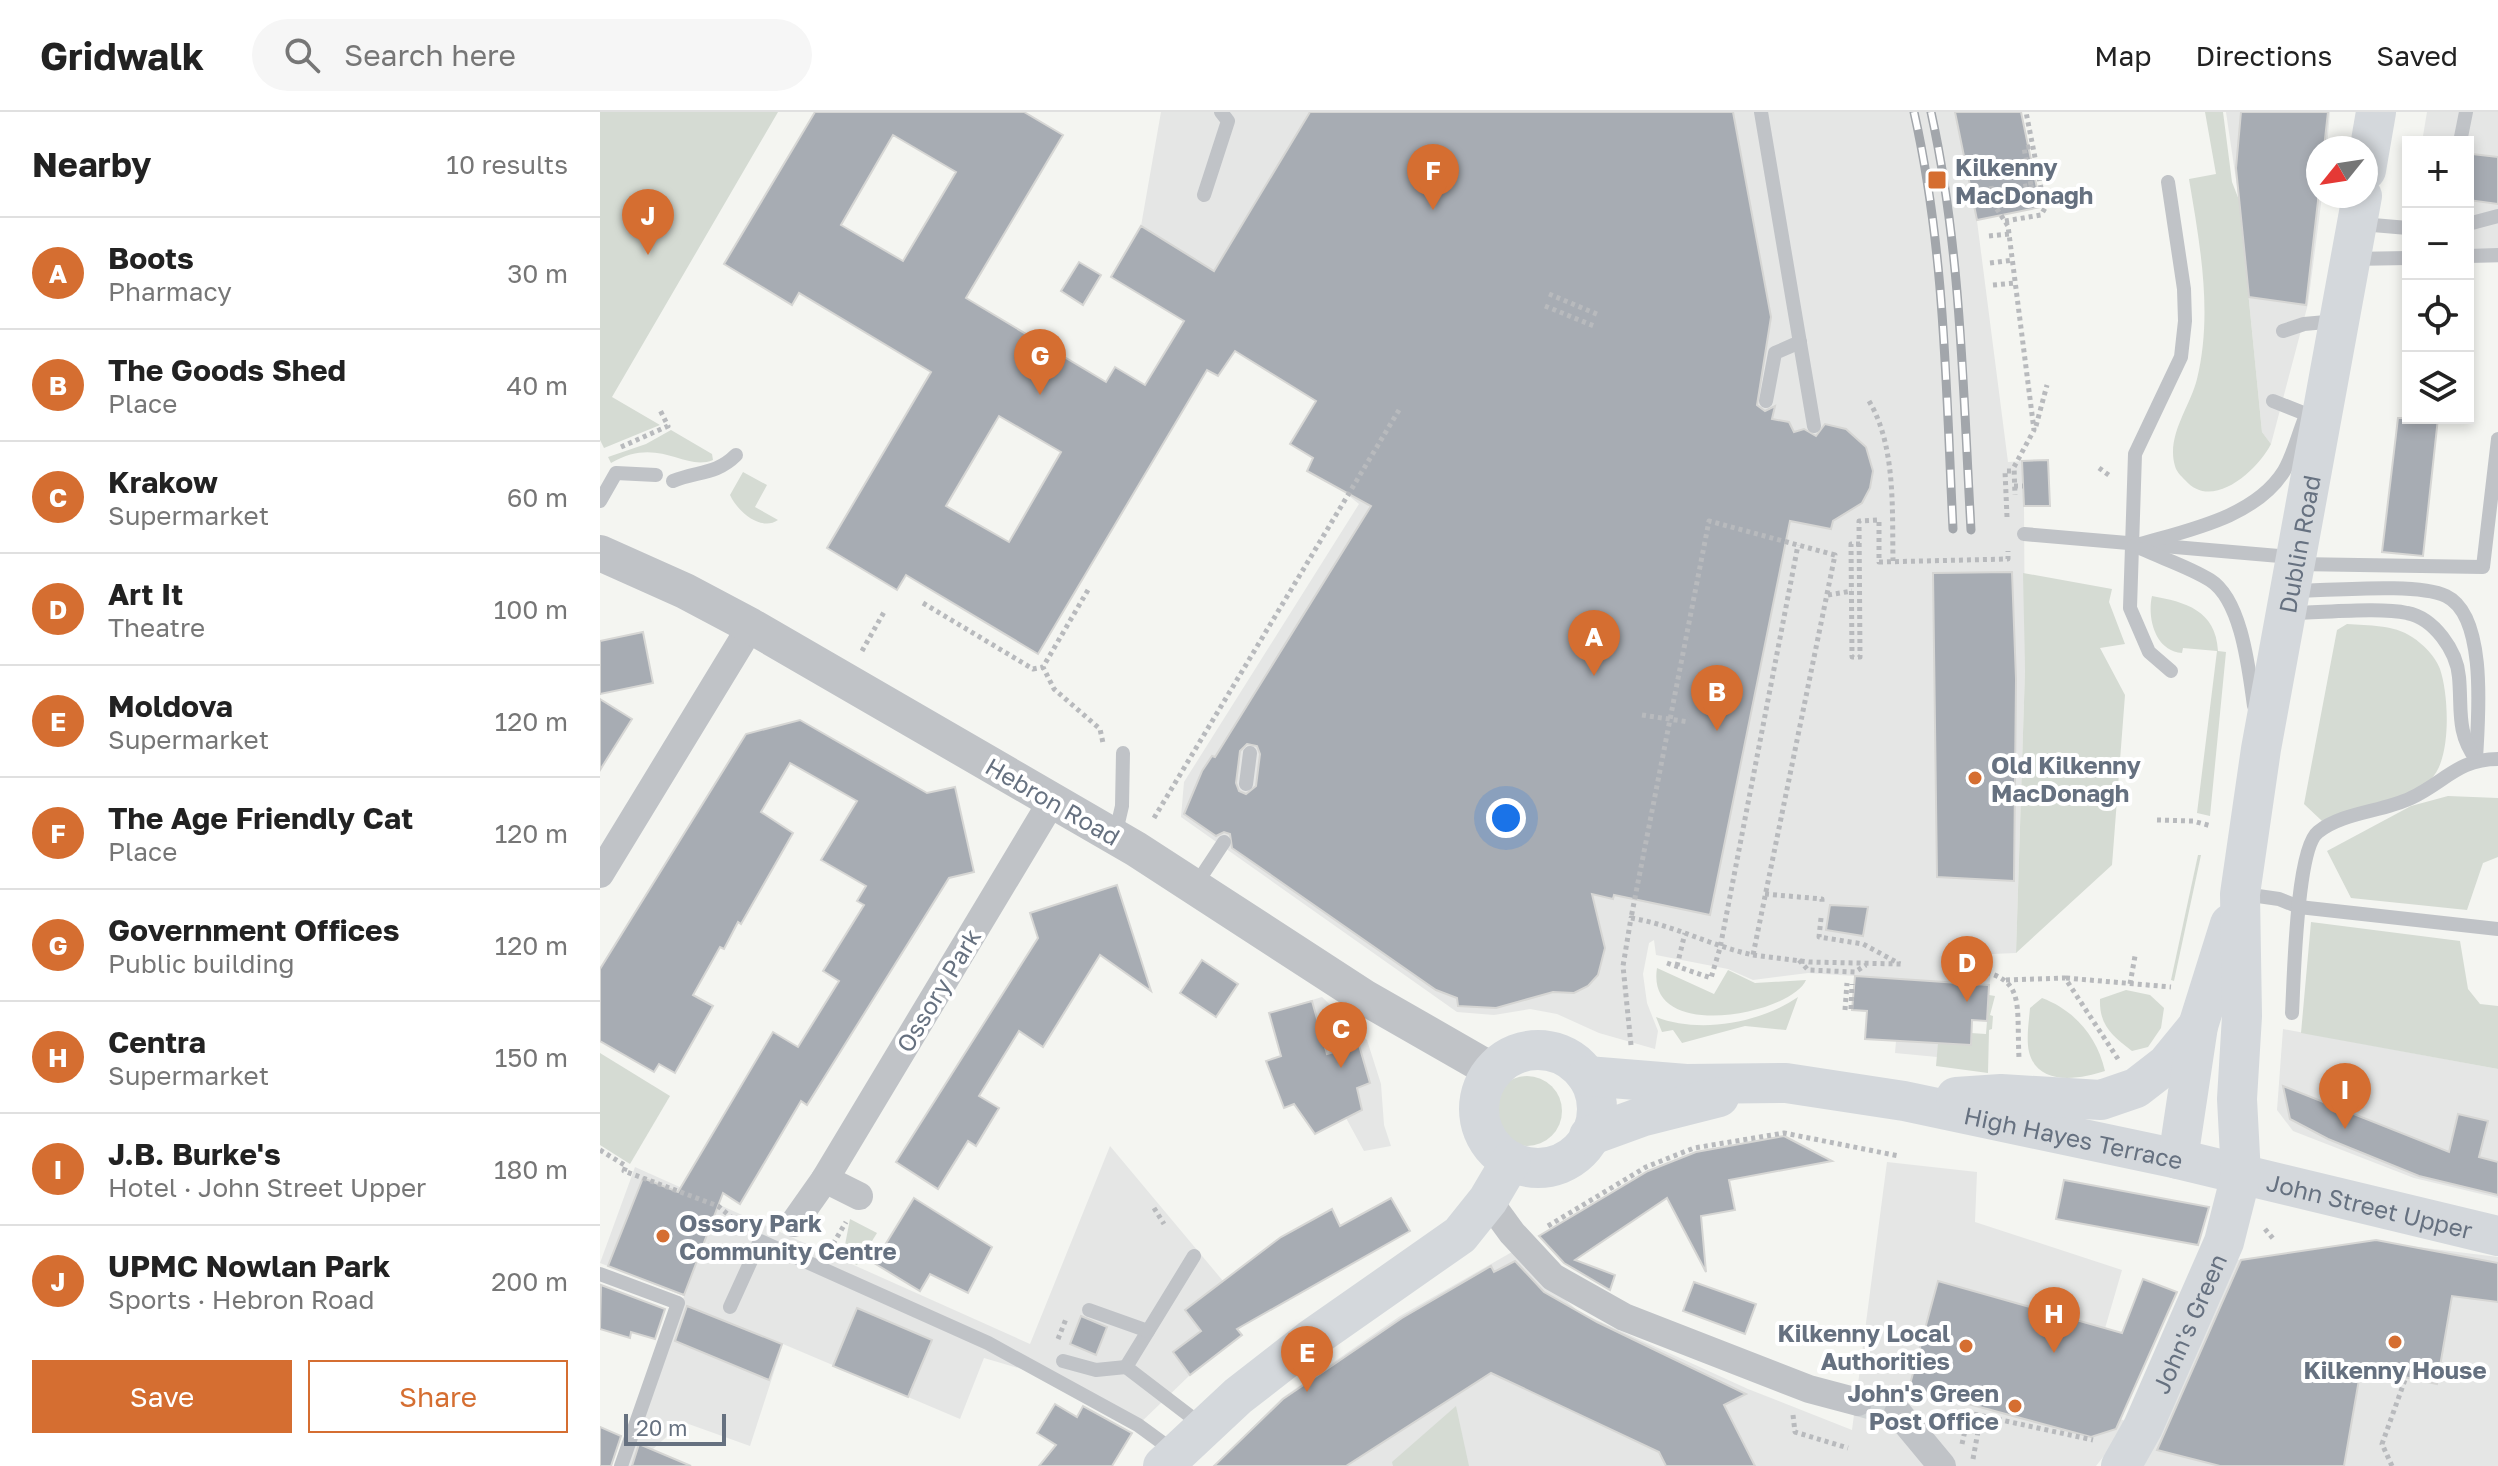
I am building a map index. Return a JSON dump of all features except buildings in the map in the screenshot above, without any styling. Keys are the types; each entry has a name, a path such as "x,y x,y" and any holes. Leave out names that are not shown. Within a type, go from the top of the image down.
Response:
{"main road":[{"path":"2372,136 2376,112"},
{"name":"Dublin Road","path":"2241,1175 2237,1099 2242,1016 2240,894 2261,749 2292,581 2313,417 2335,335 2356,226"},
{"name":"Dublin Road","path":"2178,1159 2198,1026 2240,894"},
{"path":"1587,1076 1686,1084 1786,1083 1904,1101 2001,1094 2101,1100 2136,1088 2167,1064 2198,1026"},
{"path":"1541,1050 1559,1054 1587,1076 1595,1092 1597,1111 1589,1136 1568,1160 1549,1167 1530,1167 1511,1161 1496,1151 1480,1120 1481,1094 1493,1071 1523,1051 1541,1050"},
{"path":"1589,1136 1644,1116 1786,1083"},
{"name":"High Hayes Terrace","path":"1904,1101 2241,1175"},
{"path":"1181,1448 1310,1340 1460,1235 1488,1200 1511,1161"},
{"name":"John Street Upper","path":"2241,1175 2498,1236"},
{"name":"John's Green","path":"2110,1454 2143,1427 2219,1254 2241,1175"}],"street":[{"name":"Hebron Road","path":"600,553 685,591 751,626 1115,837 1364,997 1493,1071"},
{"path":"600,874 751,626"},
{"name":"Ossory Park","path":"794,1223 825,1179 1052,801"},
{"path":"825,1179 859,1196"},
{"path":"1488,1200 1512,1233 1553,1277 1624,1317 1809,1389 1858,1402"},
{"path":"1898,1413 1952,1457"}],"lane":[{"path":"1204,195 1228,121 1221,112"},
{"path":"1761,112 1814,426"},
{"path":"2461,136 2466,112"},
{"path":"2168,182 2184,289 2185,321 2181,357 2135,454 2130,608 2149,652 2171,671"},
{"path":"2474,222 2498,216"},
{"path":"2356,226 2402,228"},
{"path":"2356,226 2402,254"},
{"path":"2474,256 2498,255"},
{"path":"2283,331 2304,324 2335,335"},
{"path":"1766,401 1775,353 1800,342"},
{"path":"2134,546 2215,521 2255,499 2284,472 2313,417 2273,401"},
{"path":"2292,581 2483,567 2498,439"},
{"path":"673,481 692,473 713,472 736,455"},
{"path":"600,501 616,473 656,475"},
{"path":"2024,534 2134,546 2292,581 2408,613 2429,623 2449,646 2459,673 2463,741 2476,759"},
{"path":"2134,546 2212,581 2232,609 2246,655 2261,749"},
{"path":"2292,581 2421,590 2446,596 2460,606 2472,636 2479,687 2476,759"},
{"path":"1115,837 1122,806 1123,753"},
{"path":"1246,784 1250,753"},
{"path":"2292,1013 2299,907 2308,845 2317,833 2337,822 2402,802 2432,788 2455,768 2476,759 2498,759"},
{"path":"1194,887 1224,842"},
{"path":"2240,894 2279,899 2299,907 2498,929"},
{"path":"730,1307 760,1241 988,1343 1181,1448"},
{"path":"1126,1367 1194,1256"},
{"path":"600,1274 678,1303 621,1466"},
{"path":"1089,1310 1148,1331"},
{"path":"1063,1361 1096,1370 1126,1367"},
{"path":"1126,1367 1181,1448"}],"path":[{"path":"2005,221 2041,215 2045,208 2026,112"},
{"path":"1993,203 2033,194 2023,156 2024,148 2033,146"},
{"path":"2031,185 1991,189 1993,203 2005,221 2009,234 2034,430"},
{"path":"1989,236 2009,234"},
{"path":"1990,263 2013,260"},
{"path":"1993,285 2015,283"},
{"path":"1549,294 1599,315"},
{"path":"1545,306 1594,326"},
{"path":"2015,495 2014,471 2034,430 2047,385"},
{"path":"1869,401 1879,419 1891,485 1893,561"},
{"path":"606,452 642,440 668,426 659,408"},
{"path":"1154,818 1399,410"},
{"path":"2007,527 2005,471 2014,471"},
{"path":"2014,486 2023,486"},
{"path":"1860,544 1851,544 1852,657 1860,657 1860,544 1859,521 1879,520 1879,562 2008,559 2008,543"},
{"path":"1631,1042 1623,966 1709,521 1835,555 1753,955"},
{"path":"1667,963 1711,978 1720,948 1798,545"},
{"path":"923,603 1033,669 1043,667 1088,590"},
{"path":"1828,595 1852,591"},
{"path":"858,659 884,612"},
{"path":"1043,667 1054,689 1100,729 1103,755"},
{"path":"1645,714 1689,722"},
{"path":"2157,820 2193,821 2211,826"},
{"path":"1765,894 1822,899 1822,904"},
{"path":"1631,918 1664,924 1720,948 1753,955 1867,965 1901,964 1863,944 1819,937 1821,918"},
{"path":"1677,966 1685,933"},
{"path":"2130,984 2135,956"},
{"path":"1955,967 1991,970 2006,980 2016,992 2019,1062"},
{"path":"2065,978 2122,1065"},
{"path":"2006,980 2065,978 2176,988"},
{"path":"1848,1010 1850,984"},
{"path":"1546,1227 1633,1175 1694,1148 1784,1133 1899,1156"},
{"path":"600,1150 626,1166 624,1171 718,1206 760,1241"},
{"path":"1628,1165 1633,1175"},
{"path":"1154,1208 1164,1224"},
{"path":"1065,1328 1066,1318"},
{"path":"2392,1466 2382,1444 2406,1377"},
{"path":"1795,1402 1795,1432 1848,1448"},
{"path":"1932,1428 1969,1413 2110,1454"},
{"path":"1952,1457 1969,1413"},
{"path":"1973,1464 1981,1415"}],"shaded area":[{"path":"600,112 778,112 612,397 660,425 604,448 600,440"},
{"path":"1161,112 1963,112 2008,462 2022,461 2024,506 2025,670 2016,953 1992,954 1987,1021 1972,1020 1971,1045 1937,1057 1895,1053 1896,1041 1867,1012 1853,1010 1855,976 1808,973 1753,980 1728,969 1656,955 1654,940 1649,943 1643,974 1647,1003 1658,1031 1655,1049 1599,1033 1557,1014 1530,1009 1494,1015 1457,1012 1181,817 1184,782 1359,504 1339,488 1307,471 1313,458 1290,444 1334,372 1235,351 1218,376 1168,346 1183,321 1111,277 1141,226"},
{"path":"2205,112 2223,112 2232,182 2239,200 2262,432 2271,444 2245,475 2221,490 2208,492 2196,489 2182,477 2173,455 2176,433 2194,390 2202,354 2203,279 2189,179 2216,174"},
{"path":"2226,112 2330,112 2328,136 2306,136 2306,208 2320,208 2308,304 2271,444 2262,432 2239,200"},
{"path":"2427,112 2498,112 2498,263 2474,263 2474,136 2423,136"},
{"path":"671,430 712,454 713,460 692,462 643,452 611,463 608,457 646,444"},
{"path":"743,472 767,485 755,507 778,520 757,522 733,501 730,495"},
{"path":"2023,573 2112,589 2109,602 2125,644 2100,648 2125,695 2112,865 2016,953 2025,670"},
{"path":"2152,596 2197,610 2211,626 2218,651 2226,652 2210,816 2197,813 2217,651 2183,648 2182,653 2165,646 2152,623"},
{"path":"2347,624 2397,630 2416,640 2432,655 2443,680 2447,711 2445,743 2437,771 2418,789 2378,806 2322,821 2304,804 2337,630"},
{"path":"2448,796 2498,798 2498,857 2483,863 2467,910 2351,898 2327,851 2411,806"},
{"path":"2198,855 2201,855 2174,981 2171,980"},
{"path":"2311,922 2460,941 2468,989 2480,1004 2498,1006 2498,1069 2301,1033"},
{"path":"1657,968 1714,994 1728,970 1755,983 1806,980 1795,992 1750,1011 1722,1015 1695,1014 1673,1007 1659,992"},
{"path":"2126,990 2150,995 2164,1008 2161,1028 2148,1047 2132,1051 2108,1029 2100,1008 2100,999"},
{"path":"1989,995 1995,996 1990,1015 1993,1016 1992,1029 1989,1030 1988,1073 1936,1066 1938,1043 1970,1045 1971,1033 1986,1034"},
{"path":"1322,997 1367,1040 1381,1084 1384,1125 1391,1146 1364,1151 1346,1118 1315,1134 1294,1104 1269,1013"},
{"path":"1798,997 1786,1030 1745,1026 1682,1043 1673,1030 1662,1032 1656,1017 1691,1025 1729,1023 1766,1013"},
{"path":"2042,998 2074,1017 2082,1026 2096,1047 2105,1071 2061,1078 2041,1071 2034,1063 2028,1041 2030,1008"},
{"path":"2283,1029 2498,1069 2498,1198 2414,1178 2293,1131 2277,1110"},
{"path":"600,1053 670,1096 630,1164 600,1145"},
{"path":"1527,1076 1552,1086 1562,1111 1552,1136 1527,1146 1502,1136 1492,1111 1502,1086"},
{"path":"1110,1146 1254,1318 1238,1330 1242,1335 1190,1375 1135,1428 1025,1370 984,1358 960,1419 783,1344 750,1446 683,1422 653,1449 646,1466 626,1466 684,1296 600,1263 635,1167 1030,1344"},
{"path":"1887,1162 1977,1172 1975,1222 2122,1270 2083,1404 2130,1423 2096,1466 1214,1466 1282,1398 1400,1316 1512,1252 1579,1312 1748,1389 1852,1430"},
{"path":"850,1219 877,1233 857,1265 837,1256 844,1250"},
{"path":"2369,1241 2498,1257 2498,1466 2142,1466 2230,1261"},
{"path":"1456,1406 1469,1466 1393,1466 1392,1462"}],"tunnel":[{"path":"1858,1402 1898,1413"}],"railway":[{"path":"1914,112 1938,268 1953,529"},
{"path":"1931,112 1955,267 1971,530"}],"place":[{"name":"Kilkenny MacDonagh","path":"1937,180"},
{"name":"The Age Friendly Cat","path":"1433,210"},
{"name":"UPMC Nowlan Park","path":"648,255"},
{"name":"Government Offices","path":"1040,395"},
{"name":"Boots","path":"1594,676"},
{"name":"The Goods Shed","path":"1717,731"},
{"name":"Old Kilkenny MacDonagh","path":"1975,778"},
{"name":"Art It","path":"1967,1002"},
{"name":"Krakow","path":"1341,1068"},
{"name":"J.B. Burke's","path":"2345,1129"},
{"name":"Ossory Park Community Centre","path":"663,1236"},
{"name":"Kilkenny House","path":"2395,1342"},
{"name":"Kilkenny Local Authorities","path":"1966,1346"},
{"name":"Centra","path":"2054,1353"},
{"name":"Moldova","path":"1307,1392"},
{"name":"John's Green Post Office","path":"2015,1406"}]}
